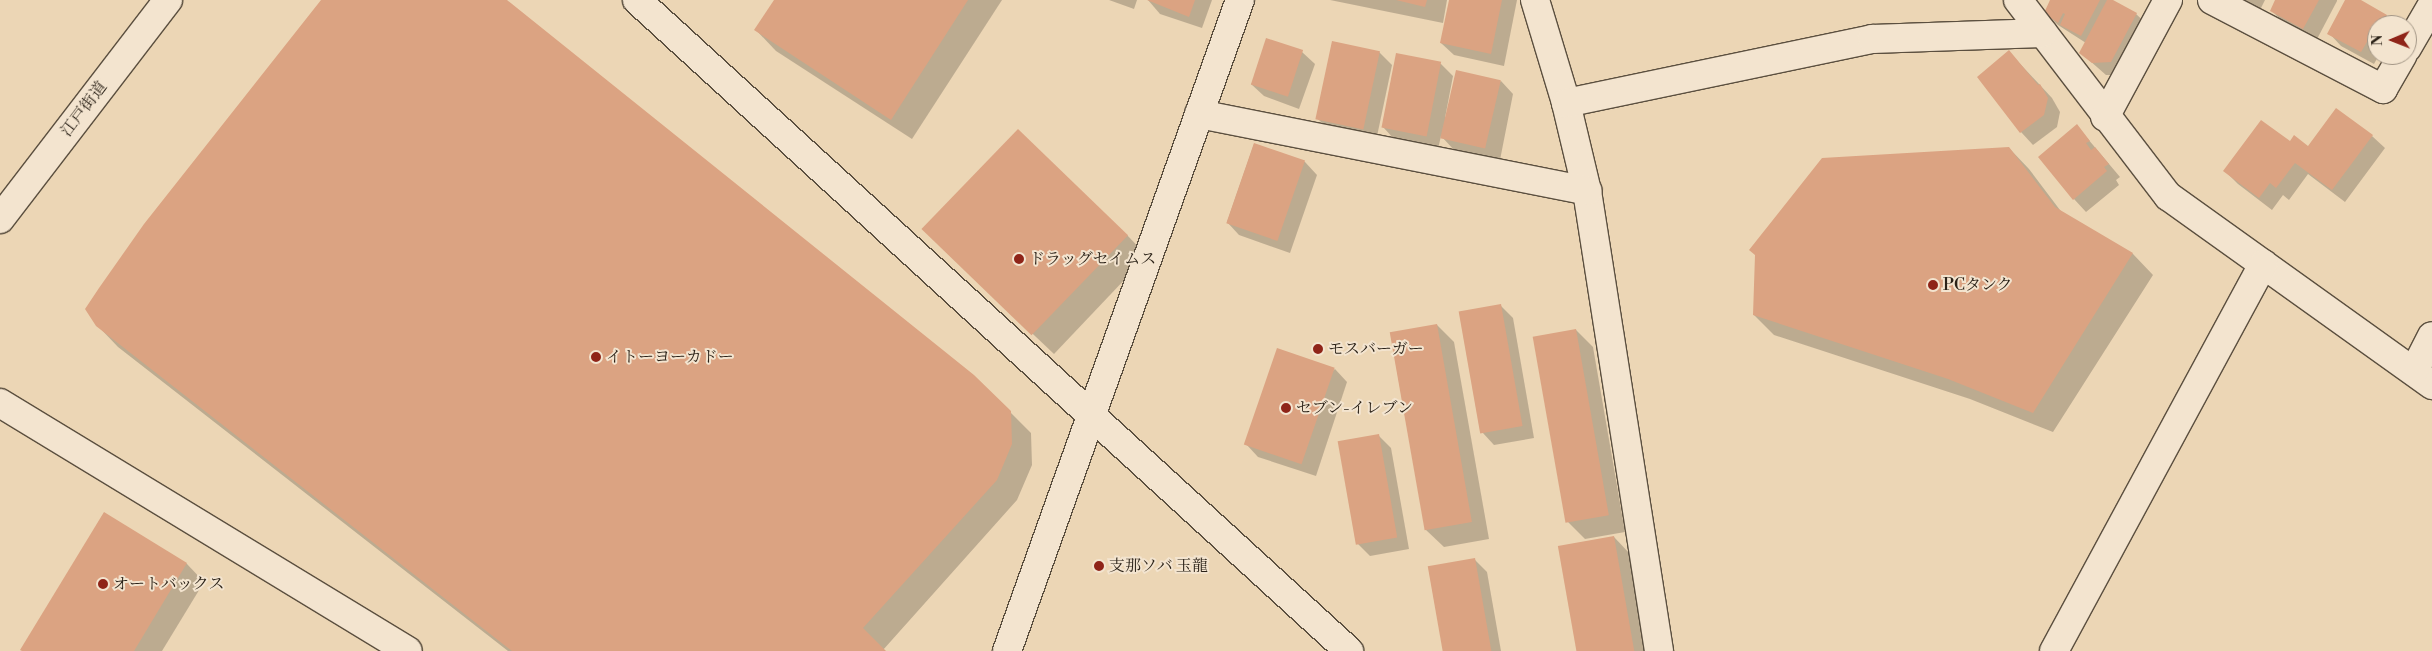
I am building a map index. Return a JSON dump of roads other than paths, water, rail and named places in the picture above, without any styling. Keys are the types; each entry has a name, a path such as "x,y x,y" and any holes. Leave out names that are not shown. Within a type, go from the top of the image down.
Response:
{"street":[{"name":"江戸街道","path":"0,219 168,0"},
{"path":"638,0 1349,651"},
{"path":"1007,651 1090,414 1240,0"},
{"path":"1536,0 1566,103 1587,191 1659,651"},
{"path":"2018,0 2105,117 2168,196 2423,378 2432,336"},
{"path":"2105,117 2168,0"},
{"path":"2212,0 2383,89 2397,65"},
{"path":"2417,31 2432,5"},
{"path":"1566,103 1872,39 2043,34"},
{"path":"1199,114 1587,191"},
{"path":"2054,651 2263,264"},
{"path":"0,403 408,651"}],"place":[{"name":"ドラッグセイムス","path":"1019,259"},
{"name":"PCタンク","path":"1933,285"},
{"name":"モスバーガー","path":"1318,349"},
{"name":"イトーヨーカドー","path":"596,357"},
{"name":"セブン-イレブン","path":"1286,408"},
{"name":"支那ソバ 玉龍","path":"1099,566"},
{"name":"オートバックス","path":"103,584"}]}
